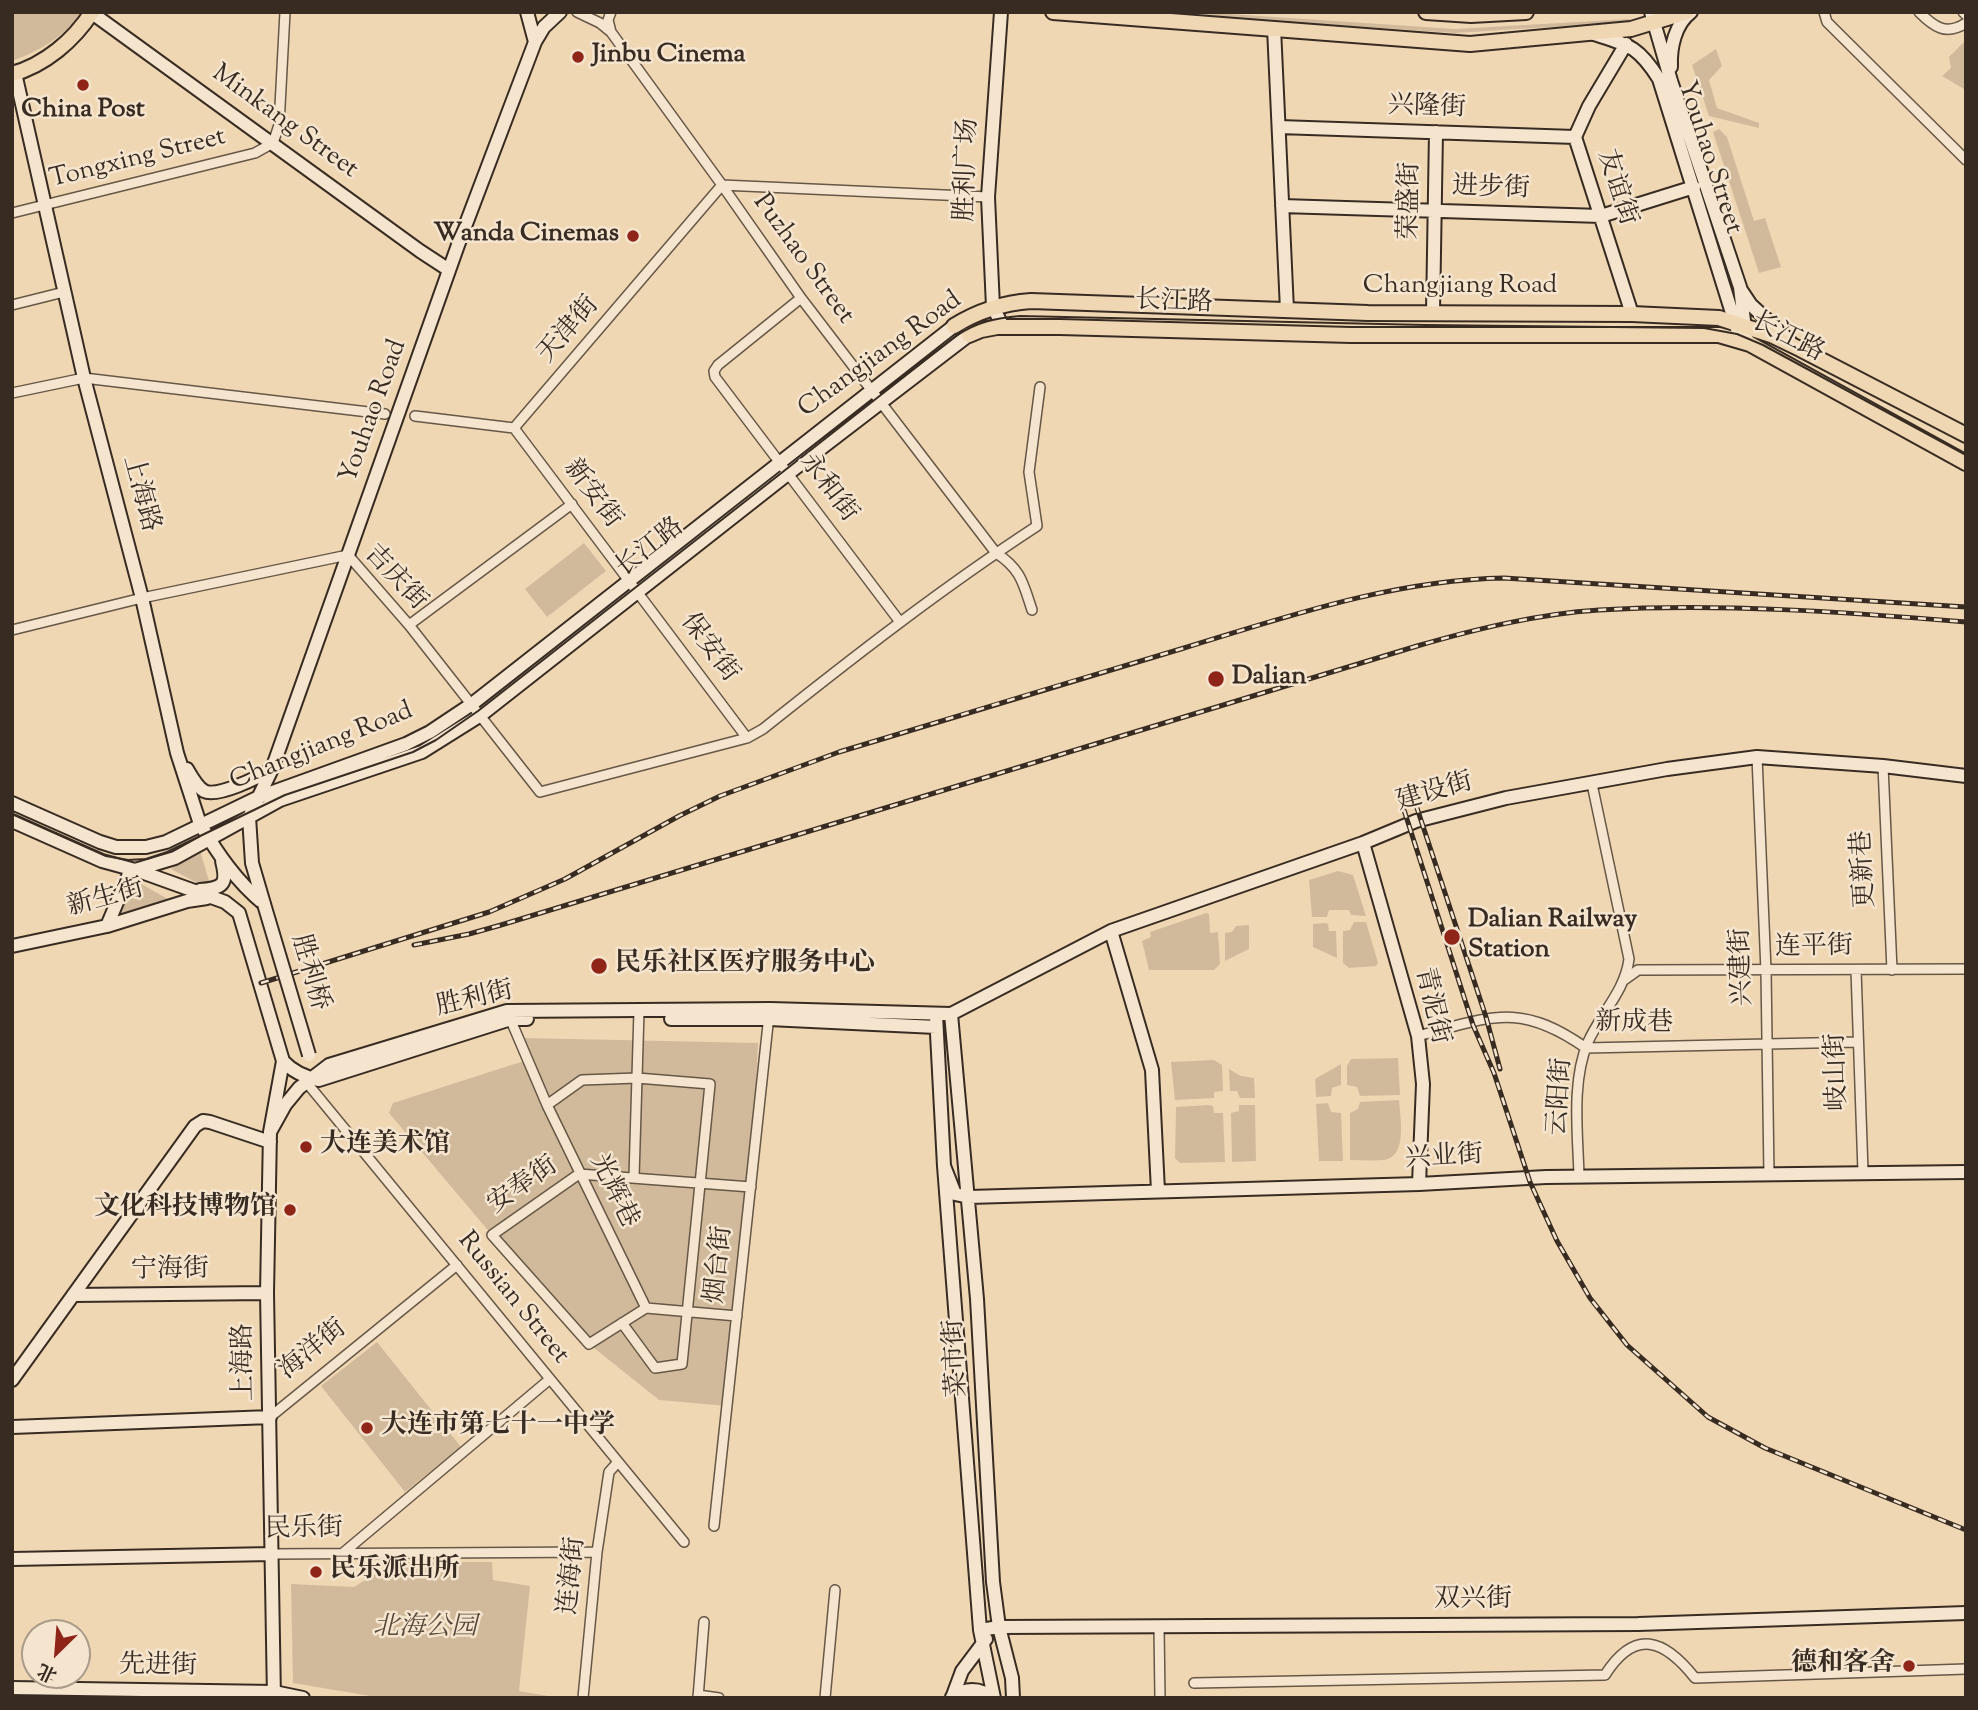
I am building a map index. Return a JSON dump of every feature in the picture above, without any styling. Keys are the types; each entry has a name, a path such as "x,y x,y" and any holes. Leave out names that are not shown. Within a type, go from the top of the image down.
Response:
{"main road":[{"path":"527,12 535,42"},
{"name":"Youhao Road","path":"248,817 272,769 449,270 535,42 544,27 559,12"},
{"name":"胜利广场","path":"1001,12 988,197 993,307 1003,327"},
{"path":"1054,12 1470,44 1632,29 1653,18 1689,12"},
{"path":"1426,12 1526,12"},
{"path":"1671,81 1670,55 1682,21 1689,12"},
{"name":"Minkang Street","path":"92,13 449,270"},
{"path":"14,73 33,66 54,52 73,37 92,13"},
{"name":"Youhao Street","path":"1653,18 1671,81 1740,287 1741,324"},
{"path":"1274,28 1287,310"},
{"name":"Youhao Street","path":"1587,32 1626,44 1646,59 1659,79 1746,338 1744,341"},
{"name":"友谊街","path":"1626,44 1589,106 1575,137 1632,314"},
{"name":"上海路","path":"14,73 84,378 142,598 177,753 200,824 209,840 222,860 264,904"},
{"name":"兴隆街","path":"1279,127 1575,137"},
{"name":"荣盛街","path":"1433,312 1436,132"},
{"name":"进步街","path":"1282,206 1601,216 1694,187"},
{"path":"1740,287 1754,307 1800,349"},
{"name":"Changjiang Road","path":"12,803 116,847 156,845 259,797 406,744 430,732 634,586 780,461 954,326 993,307 1013,302 1719,318 1741,324 1800,349 1966,435"},
{"name":"长江路","path":"481,715 634,586 789,473 969,335 981,330 1003,327 1124,327 1364,335 1706,334 1744,341 1966,463"},
{"name":"Changjiang Road","path":"133,869 162,864 280,800 422,752 481,715"},
{"path":"177,753 203,790 214,794 272,769"},
{"name":"建设街","path":"951,1014 1111,931 1363,843 1416,821 1463,807 1667,769 1757,757 1883,766 1966,776"},
{"name":"胜利桥","path":"248,817 252,863 309,1055 315,1064 329,1065"},
{"path":"12,821 102,861 133,869 211,897"},
{"name":"青泥街","path":"1363,843 1418,1036 1423,1084 1419,1184"},
{"path":"181,887 200,890 216,888 225,878 222,860"},
{"path":"107,926 133,869"},
{"name":"胜利桥","path":"211,897 225,902 239,913 283,1061"},
{"name":"新生街","path":"12,946 107,926 187,901 211,897"},
{"path":"1111,931 1152,1070 1158,1191"},
{"name":"胜利街","path":"309,1081 329,1065 509,1015 769,1014 936,1021 951,1014"},
{"name":"菜市街","path":"951,1014 969,1197 993,1582 999,1627 1012,1678 1013,1698"},
{"name":"胜利街","path":"309,1081 319,1080 509,1015"},
{"path":"936,1021 944,1166 981,1636 993,1698"},
{"path":"12,1380 195,1126 203,1121 210,1122 270,1137 285,1105 299,1088 309,1081 291,1070 283,1061"},
{"name":"上海路","path":"274,1695 267,1293 270,1137 283,1061"},
{"path":"944,1166 955,1194 969,1197"},
{"name":"兴业街","path":"969,1197 1579,1177 1966,1172"},
{"name":"宁海街","path":"73,1296 267,1293"},
{"name":"海洋街","path":"12,1427 270,1417"},
{"name":"民乐街","path":"12,1559 272,1555"},
{"name":"双兴街","path":"999,1627 1638,1624 1966,1613"},
{"path":"952,1697 962,1671 981,1636 999,1627"},
{"name":"先进街","path":"12,1688 303,1698"},
{"path":"952,1697 961,1691 969,1690 987,1693 993,1698"}],"street":[{"path":"273,143 279,125 285,12"},
{"path":"576,12 600,23 611,32"},
{"path":"611,12 608,20 611,32"},
{"path":"1824,12 1827,22 1966,160"},
{"path":"1919,12 1938,29 1950,30 1966,23"},
{"name":"Puzhao Street","path":"611,32 801,298 996,552 1012,563 1020,575 1032,610"},
{"name":"Tongxing Street","path":"12,213 255,153 273,143"},
{"path":"722,185 988,197"},
{"name":"天津街","path":"514,428 722,185"},
{"path":"12,305 64,292"},
{"name":"永和街","path":"801,298 714,371 719,383 900,622"},
{"path":"12,393 84,378 385,414"},
{"path":"747,738 763,729 900,622 996,552 1037,526 1029,472 1040,387"},
{"path":"415,416 514,428"},
{"name":"新安街","path":"514,428 634,586"},
{"path":"409,625 572,503"},
{"name":"吉庆街","path":"12,630 142,598 348,555 409,625 540,792 747,738"},
{"name":"保安街","path":"634,586 747,738"},
{"name":"兴建街","path":"1757,757 1766,971 1769,1175"},
{"name":"更新巷","path":"1883,766 1892,970"},
{"name":"云阳街","path":"1579,1177 1579,1071 1586,1048 1624,980 1629,959 1592,783"},
{"name":"连平街","path":"1624,980 1638,970 1966,969"},
{"name":"岐山街","path":"1856,970 1863,1172"},
{"name":"烟台街","path":"713,1531 769,1014"},
{"name":"光辉巷","path":"509,1015 579,1174 646,1308"},
{"path":"634,1177 638,1015"},
{"name":"新成巷","path":"1418,1036 1488,1018 1522,1017 1567,1034 1586,1048 1858,1042"},
{"path":"547,1104 582,1080 637,1078 710,1084 699,1183 687,1311 682,1364 655,1368 622,1323 646,1308 687,1311 737,1315"},
{"name":"Russian Street","path":"309,1081 684,1542"},
{"path":"579,1174 751,1187"},
{"name":"安奉街","path":"579,1174 492,1235 589,1344 622,1323"},
{"name":"海洋街","path":"270,1417 457,1265"},
{"path":"343,1553 550,1379"},
{"name":"连海街","path":"583,1698 597,1552 609,1472 618,1462"},
{"name":"民乐街","path":"272,1555 597,1552"},
{"path":"825,1698 835,1590"},
{"path":"704,1622 698,1696 719,1698"},
{"path":"1638,1624 1639,1643"},
{"path":"1159,1627 1160,1698"},
{"path":"1194,1683 1605,1675 1628,1647 1639,1643 1656,1646 1674,1654 1695,1678 1966,1669"}],"green space":[{"path":"81,12 67,29 51,42 12,61 12,14"},
{"path":"1144,12 1200,12 1455,29 1630,19 1630,22 1455,33"},
{"path":"1966,40 1964,89 1942,76 1951,68 1949,57"},
{"path":"1716,49 1722,66 1709,80 1717,108 1759,123 1759,128 1709,116 1692,65"},
{"path":"1719,129 1727,137 1754,221 1765,218 1781,267 1759,273 1713,132"},
{"path":"584,543 606,571 547,617 525,589"},
{"path":"200,850 209,881 201,885 171,869"},
{"path":"1338,871 1353,875 1366,916 1351,915 1349,910 1329,910 1327,917 1312,917 1309,880"},
{"path":"138,882 173,902 117,916 130,884"},
{"path":"1209,914 1210,933 1218,932 1220,964 1214,970 1149,970 1142,941 1151,937 1150,932"},
{"path":"1354,922 1366,922 1378,963 1376,966 1349,968 1343,963 1343,931 1350,930"},
{"path":"1313,924 1328,924 1329,931 1336,931 1337,958 1313,947"},
{"path":"1249,925 1249,949 1225,961 1225,933 1232,932 1236,926"},
{"path":"524,1038 758,1043 751,1187 727,1406 659,1400 589,1344 389,1113 393,1103 527,1060 532,1056"},
{"path":"1398,1058 1400,1095 1360,1096 1357,1087 1347,1085 1347,1066 1351,1059"},
{"path":"1214,1060 1222,1065 1223,1091 1214,1092 1214,1098 1175,1100 1171,1062"},
{"path":"1341,1064 1341,1085 1332,1088 1331,1096 1316,1097 1315,1079"},
{"path":"1229,1069 1241,1076 1254,1078 1255,1098 1240,1098 1237,1091 1230,1091"},
{"path":"1399,1100 1401,1135 1397,1152 1384,1160 1350,1160 1350,1113 1358,1109 1360,1102"},
{"path":"1328,1103 1331,1112 1341,1113 1343,1161 1319,1161 1316,1104"},
{"path":"1239,1105 1255,1105 1256,1161 1232,1162 1231,1113 1239,1111"},
{"path":"1213,1106 1214,1113 1223,1113 1225,1162 1180,1163 1175,1158 1176,1107"},
{"path":"377,1342 461,1447 405,1492 321,1386"},
{"name":"北海公园","path":"394,1562 492,1562 493,1580 530,1586 519,1691 560,1698 382,1698 293,1683 291,1584 354,1587"}],"tram line":[{"path":"12,814 106,856 128,860 146,859 167,852 285,795 413,752 436,740 478,711 956,336 979,324 1003,318 1020,316 1704,328 1737,334 1763,345 1966,455"}],"railway":[{"path":"261,983 489,912 565,879 720,796 839,752 1263,624 1382,593 1422,585 1504,578 1966,607"},
{"path":"414,945 501,925 1417,646 1507,623 1553,615 1645,608 1737,608 1966,622"},
{"path":"1416,805 1486,1017 1500,1069"},
{"path":"1404,810 1473,1025 1494,1073 1530,1182 1557,1241 1590,1298 1627,1345 1708,1417 1765,1448 1966,1530"}],"place":[{"name":"Jinbu Cinema","path":"578,57"},
{"name":"China Post","path":"83,85"},
{"name":"Wanda Cinemas","path":"633,236"},
{"name":"Dalian","path":"1216,679"},
{"name":"Dalian Railway Station","path":"1452,937"},
{"name":"民乐社区医疗服务中心","path":"599,966"},
{"name":"大连美术馆","path":"306,1147"},
{"name":"文化科技博物馆","path":"290,1210"},
{"name":"大连市第七十一中学","path":"367,1428"},
{"name":"民乐派出所","path":"316,1572"},
{"name":"德和客舍","path":"1909,1666"}]}
